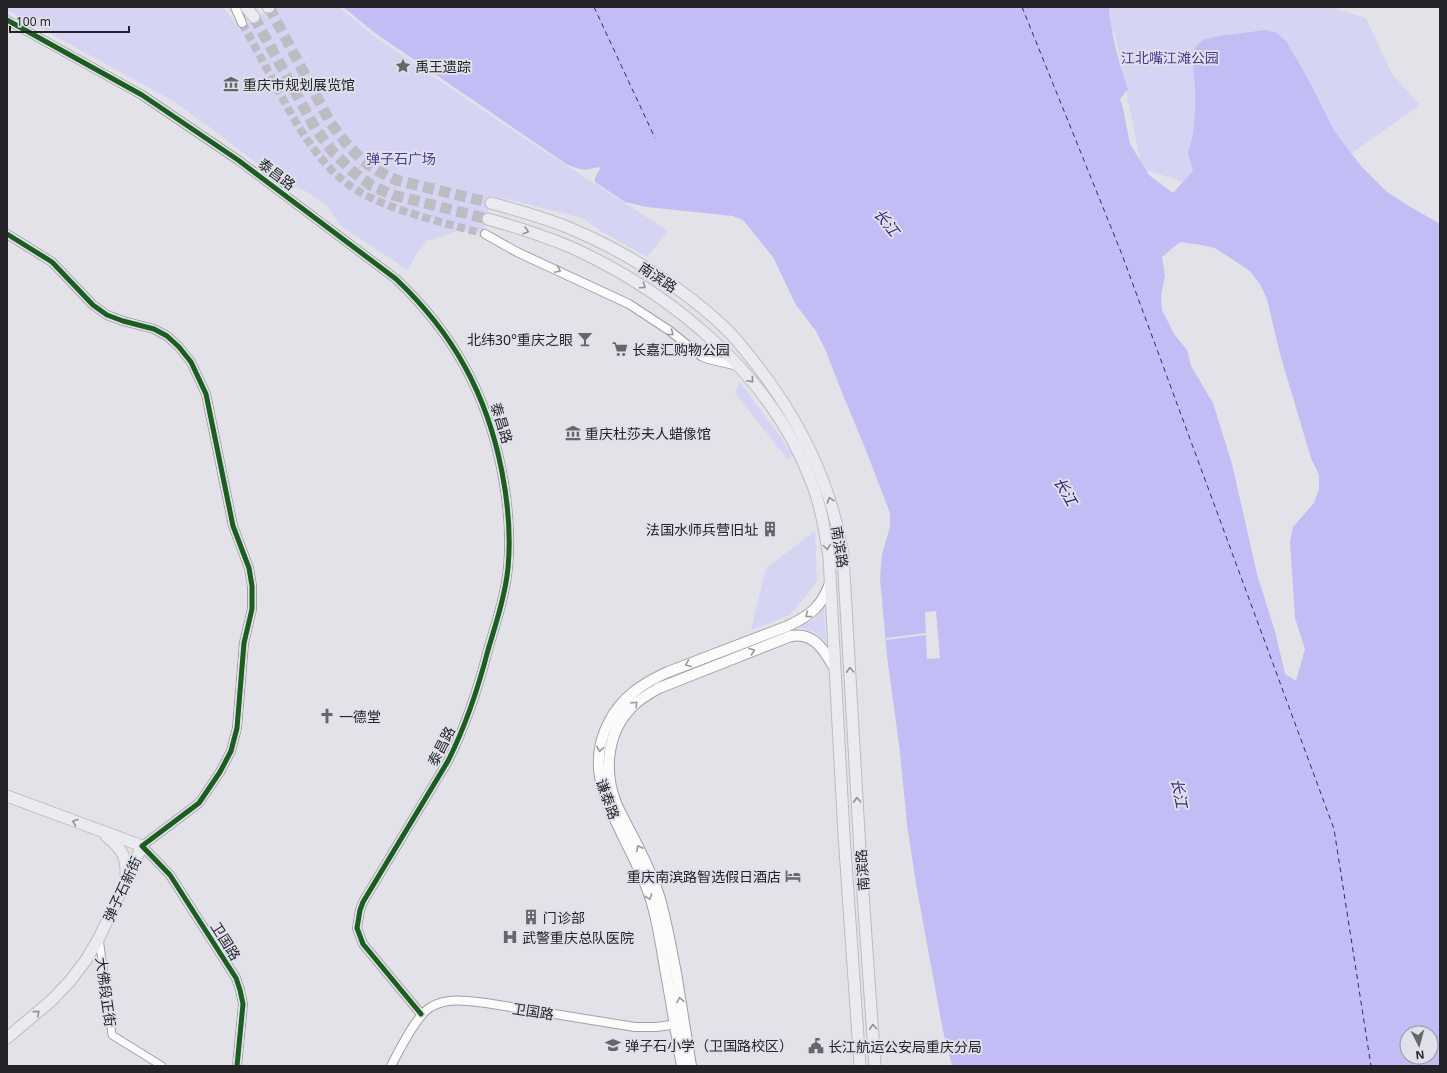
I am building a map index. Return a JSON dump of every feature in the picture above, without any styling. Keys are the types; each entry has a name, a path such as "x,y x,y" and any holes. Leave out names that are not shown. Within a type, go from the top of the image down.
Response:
{"main road":[{"path":"246,7 254,17"},
{"name":"南滨路","path":"491,203 540,217 574,230 615,251 667,282 724,326 770,382 791,414 823,478 840,537 845,576 859,825 875,1066"},
{"name":"南滨路","path":"488,219 538,234 576,249 612,267 641,284 691,321 712,339 739,366 758,388 792,441 806,468 819,506 829,557 844,835 860,1066"},
{"name":"谦泰路","path":"691,1066 679,1024 651,900 640,870 609,807 600,782 598,758 600,745 615,711 627,696 639,687 668,672 788,626 802,619 814,610 821,602 830,584"},
{"name":"谦泰路","path":"682,1066 679,1024 668,929 660,899 648,866 616,804 612,792 608,758 615,733 623,718 633,705 644,696 659,688 791,636 802,635 814,640 824,650 834,667"},
{"name":"弹子石新街","path":"7,796 142,846 99,938 86,960 52,1000 7,1038"},
{"path":"844,835 852,835 855,833 859,825"},
{"path":"102,832 115,843 124,856 126,864 126,880"},
{"path":"847,876 850,867 852,866 856,868 861,928 867,948"}],"street":[{"path":"235,7 242,23"},
{"name":"泰昌路","path":"7,20 142,95 238,160 396,279 417,299 454,348 482,401 499,454 507,500 509,548 504,592 478,689 460,737 448,761 363,902 357,928 363,944 421,1014"},
{"path":"7,234 52,262 93,305 107,316 154,329 167,336 179,347 190,362 206,394 233,526 248,568 252,586 252,609 244,643 237,728 231,751 220,772 199,803 142,846"},
{"path":"486,234 517,252 629,304 670,331 701,356 739,366"},
{"name":"卫国路","path":"142,846 170,875 236,978 242,1004 237,1066"},
{"name":"大佛段正街","path":"99,938 112,1035 162,1066"},
{"name":"卫国路","path":"391,1066 421,1014 430,1007 440,1003 452,1001 465,1000 635,1027 656,1028 679,1024"}],"green space":[{"name":"弹子石广场","path":"7,7 223,7 239,28 275,7 339,7 374,36 530,142 668,231 647,257 601,231 583,218 490,196 484,235 460,230 427,241 416,254 408,270 341,226 327,206 304,190 282,183 215,131 170,99 7,10"},
{"name":"江北嘴江滩公园","path":"1110,7 1329,7 1366,18 1392,74 1420,105 1342,160 1197,186 1142,169 1115,34 1111,27"},
{"path":"740,382 793,456 788,460 735,393"},
{"path":"815,531 817,582 790,615 751,630 766,568"},
{"path":"824,608 826,642 816,633 799,626 813,620"}],"water":[{"name":"长江","path":"343,7 1109,7 1116,49 1128,89 1120,99 1130,144 1149,175 1173,193 1193,171 1188,153 1193,134 1195,111 1195,85 1192,57 1195,47 1203,40 1219,36 1266,30 1277,33 1286,41 1308,79 1335,132 1361,166 1387,192 1440,224 1440,1066 952,1066 943,1031 916,884 907,824 900,752 887,656 880,578 882,554 890,527 890,513 825,349 816,331 796,305 773,257 743,220 733,216 647,207 625,202 595,182 595,178 600,169 599,167 585,170 566,164 375,33","holes":["1180,242 1215,248 1250,271 1260,284 1267,299 1280,354 1311,458 1319,475 1319,489 1314,503 1293,527 1290,542 1295,618 1305,649 1296,681 1285,674 1276,635 1257,574 1232,464 1213,403 1191,366 1187,350 1174,334 1162,310 1161,295 1165,276 1162,257"]}],"pier":[{"path":"936,611 940,658 927,659 926,635 886,640 886,638 926,633 925,612"}],"ferry route":[{"path":"594,7 655,138"},
{"path":"1022,7 1121,252 1334,829 1371,1066"}],"tunnel":[{"path":"269,7 330,122 345,142 362,160 378,171 396,180 491,203"},
{"path":"254,17 315,128 333,152 352,171 372,186 393,195 488,219"},
{"path":"242,23 286,105 304,135 314,150 338,176 351,187 367,196 396,208 425,218 485,234"}],"cycle path":[{"path":"7,20 142,95 238,160 396,279 416,300 451,343 465,366 477,391 495,444 506,496 509,532 507,578 497,620 476,693 466,720 448,761 363,902 357,928 363,944 421,1014"},
{"path":"7,234 52,262 93,305 107,315 154,329 167,336 179,347 191,362 206,394 233,526 249,568 252,586 252,609 244,643 237,728 231,751 220,772 199,803 142,846 170,875 236,978 243,1004 237,1066"}],"place":[{"name":"禹王遗踪","path":"403,66"},
{"name":"重庆市规划展览馆","path":"231,84"},
{"name":"北纬30°重庆之眼","path":"585,339"},
{"name":"长嘉汇购物公园","path":"620,349"},
{"name":"重庆杜莎夫人蜡像馆","path":"573,433"},
{"name":"法国水师兵营旧址","path":"770,529"},
{"name":"一德堂","path":"327,716"},
{"name":"重庆南滨路智选假日酒店","path":"793,876"},
{"name":"门诊部","path":"531,917"},
{"name":"武警重庆总队医院","path":"510,937"},
{"name":"弹子石小学（卫国路校区）","path":"613,1045"},
{"name":"长江航运公安局重庆分局","path":"816,1046"}]}
